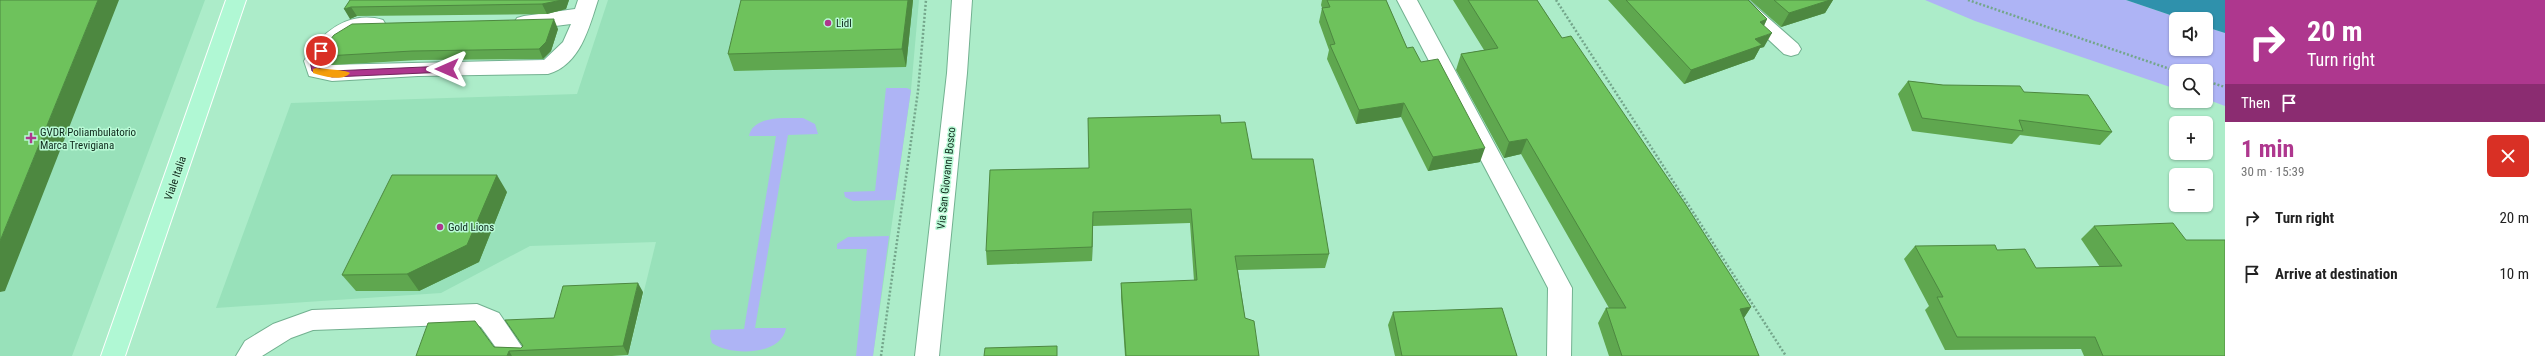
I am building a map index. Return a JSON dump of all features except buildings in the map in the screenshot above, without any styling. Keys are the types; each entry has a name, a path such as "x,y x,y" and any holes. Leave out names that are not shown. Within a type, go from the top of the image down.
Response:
{"main road":[{"name":"Viale Italia","path":"113,356 236,0"}],"street":[{"name":"Via San Giovanni Bosco","path":"927,356 957,73 962,0"},
{"path":"1407,0 1560,288 1559,356"},
{"path":"1736,0 1791,49"},
{"path":"508,23 548,22 568,19 586,6"},
{"path":"397,25 357,25 342,29 327,41 314,61 316,71 332,74 418,69 548,67 559,60 572,47 586,6"},
{"path":"248,356 254,348 282,331 312,320 477,314 490,320 516,356"}],"path":[{"path":"881,356 918,91 926,0"},
{"path":"1556,0 1786,356"},
{"path":"1968,0 2169,69"},
{"path":"2213,83 2225,87"}],"shaded area":[{"path":"0,0 205,0 72,356 0,356"},
{"path":"608,0 919,0 911,90 873,356 628,356 656,242 530,246 441,293 216,308 291,103 577,94"},
{"path":"1925,0 2126,0 2169,15 2169,56 2213,56 2213,29 2225,33 2225,106 2213,102 2213,64 2169,64 2169,87 1975,21"},
{"path":"2126,0 2225,0 2225,33 2213,29 2213,12 2169,12 2169,15"},
{"path":"886,88 907,88 911,90 895,200 853,201 845,197 844,192 875,191"},
{"path":"803,118 815,124 818,134 788,135 755,328 786,328 782,337 775,344 766,348 754,351 742,351 720,347 712,343 710,336 711,330 744,329 776,136 749,136 751,130 759,123 771,119"},
{"path":"889,236 873,356 856,356 867,249 837,249 837,244 848,237"}],"slow traffic":[{"path":"316,71 332,74 346,73"}],"place":[{"name":"Lidl","path":"828,23"},
{"name":"GVDR Poliambulatorio Marca Trevigiana","path":"31,138"},
{"name":"Gold Lions","path":"440,227"}],"route":[{"path":"321,51 314,61 316,71 332,74 418,69 447,69"}]}
